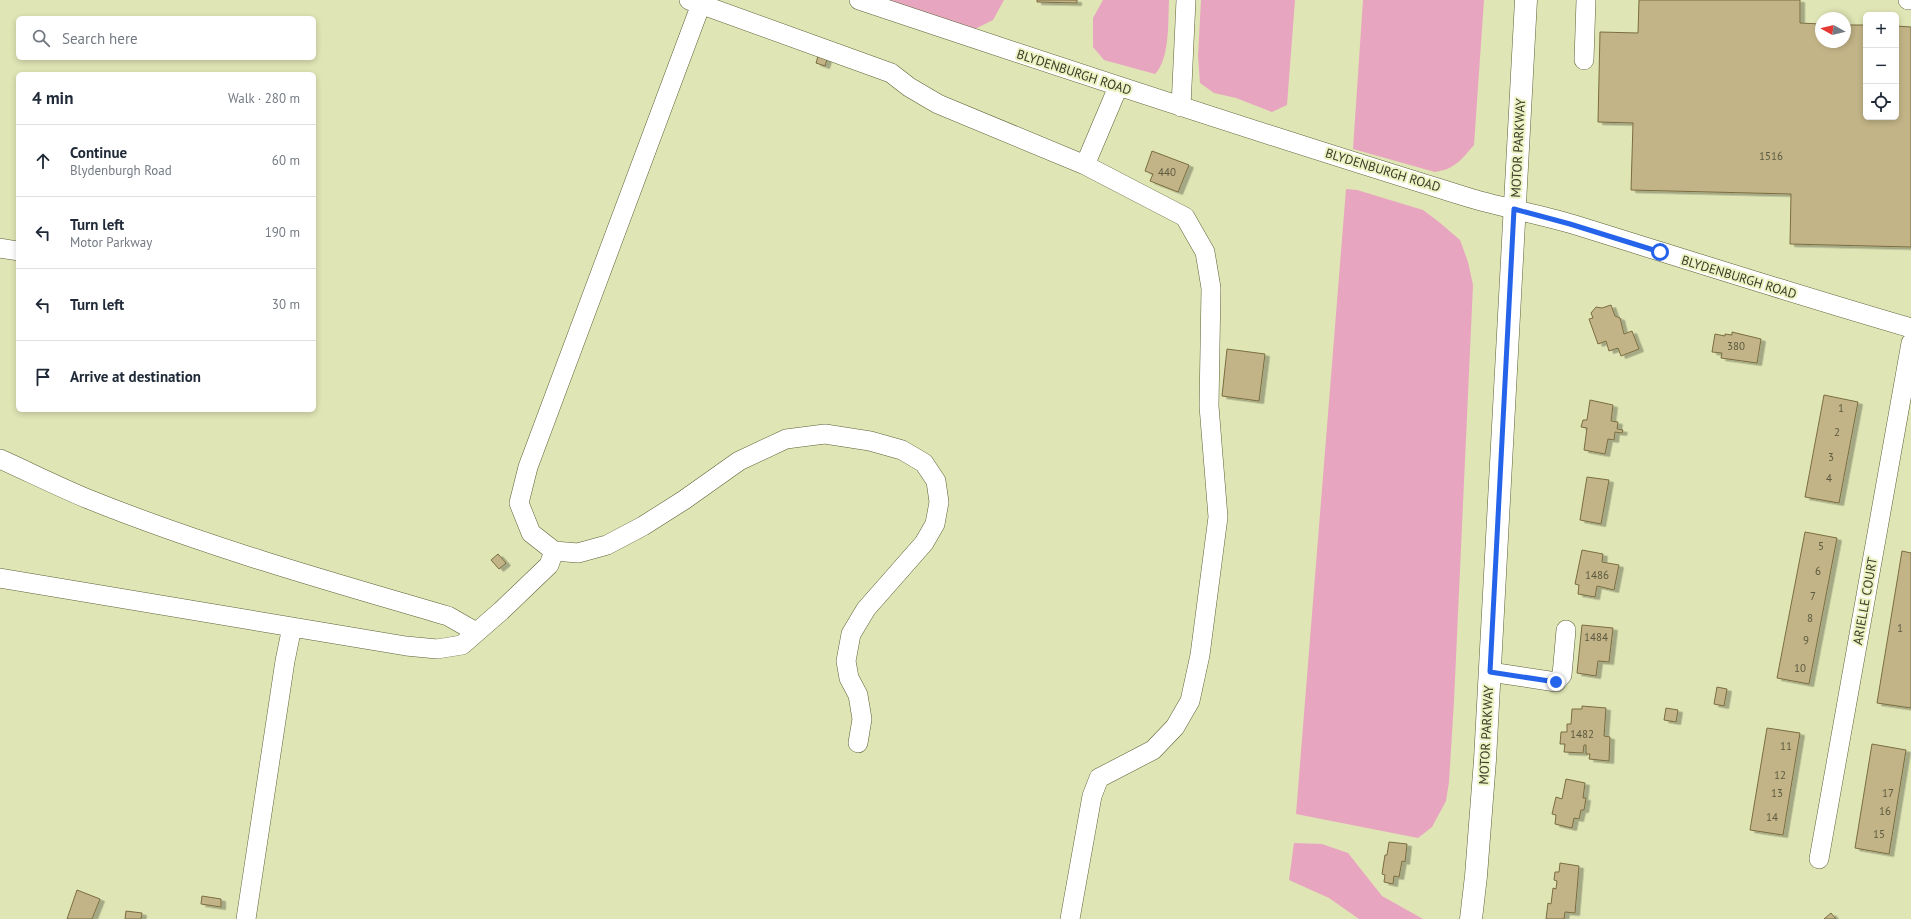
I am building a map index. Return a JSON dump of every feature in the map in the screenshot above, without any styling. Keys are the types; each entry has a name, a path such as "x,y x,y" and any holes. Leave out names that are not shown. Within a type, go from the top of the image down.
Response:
{"main road":[{"name":"MOTOR PARKWAY","path":"1471,919 1483,791 1526,0"}],"street":[{"name":"BLYDENBURGH ROAD","path":"859,0 1118,87 1474,199 1570,224 1807,298 1911,328"},
{"path":"1181,107 1186,0"},
{"path":"1584,60 1586,0"},
{"path":"858,743 862,719 858,695 849,678 846,661 851,634 866,609 924,544 935,524 939,502 936,481 924,463 902,450 870,441 825,434 786,439 738,461 684,500 643,526 607,544 578,553 554,551 531,533 519,503 528,467 695,2 891,73 938,104 1085,166 1185,217 1205,252 1211,288 1209,406 1218,517 1200,655 1190,701 1175,727 1154,750 1099,778 1092,796 1070,919"},
{"path":"1085,166 1118,87"},
{"path":"0,248 16,251"},
{"name":"ARIELLE COURT","path":"1819,859 1911,343"},
{"path":"0,459 88,499 198,539 257,559 448,616 476,632"},
{"path":"0,578 406,646 437,649 462,645 501,611 549,565 554,551"},
{"path":"246,919 285,661 292,627"},
{"path":"1490,672 1556,682 1562,676 1566,630"}],"shaded area":[{"path":"873,0 1004,0 993,20 967,33"},
{"path":"1103,0 1169,0 1166,50 1160,67 1155,74 1104,60 1093,47 1093,18"},
{"path":"1201,0 1295,0 1287,105 1272,112 1236,98 1214,93 1200,83 1198,56"},
{"path":"1363,0 1484,0 1474,145 1457,163 1448,169 1435,172 1353,149"},
{"path":"1346,189 1357,190 1423,210 1439,222 1460,240 1468,262 1473,285 1449,782 1446,801 1432,827 1418,838 1296,814"},
{"path":"1294,843 1322,844 1348,853 1382,896 1423,919 1359,919 1329,898 1289,880"}],"building":[{"path":"1037,0 1077,0 1077,3 1037,2"},
{"path":"1639,0 1800,0 1800,23 1815,24 1815,48 1851,48 1851,25 1863,25 1863,120 1899,120 1899,26 1911,27 1911,247 1790,244 1791,194 1631,190 1633,123 1598,122 1600,32 1638,33"},
{"path":"819,53 828,56 825,66 816,63"},
{"path":"1152,151 1189,165 1178,192 1150,181 1153,174 1145,171"},
{"path":"1611,305 1615,316 1620,318 1624,334 1632,331 1639,349 1621,356 1618,348 1609,351 1606,341 1598,344 1589,319 1593,318 1591,313 1596,307 1602,308"},
{"path":"1732,332 1761,339 1757,363 1721,358 1722,353 1712,352 1715,334 1725,336 1725,334 1732,335"},
{"path":"1227,349 1265,354 1259,401 1222,396"},
{"path":"1824,395 1858,402 1839,503 1805,497"},
{"path":"1590,400 1613,405 1611,421 1618,422 1617,429 1623,430 1622,433 1615,432 1614,440 1608,439 1605,454 1584,450 1587,428 1581,427 1583,420 1587,420"},
{"path":"1587,477 1609,480 1601,524 1580,520"},
{"path":"1805,532 1837,538 1809,684 1777,678"},
{"path":"1582,550 1603,554 1602,562 1619,565 1614,590 1597,586 1595,597 1578,594 1579,585 1575,584"},
{"path":"1902,551 1911,553 1911,708 1877,703"},
{"path":"498,554 506,563 499,569 491,560"},
{"path":"1582,625 1613,628 1609,662 1598,661 1596,676 1577,673"},
{"path":"1717,687 1727,689 1724,706 1714,704"},
{"path":"1582,706 1606,708 1604,736 1610,737 1609,761 1589,759 1590,754 1586,754 1586,745 1584,745 1583,753 1564,752 1565,744 1560,744 1561,732 1567,732 1567,724 1571,724 1572,709 1582,709"},
{"path":"1666,708 1678,710 1676,722 1664,720"},
{"path":"1767,728 1800,733 1783,835 1750,830"},
{"path":"1872,744 1906,750 1889,854 1855,848"},
{"path":"1566,779 1585,783 1583,798 1586,798 1584,810 1581,810 1579,819 1574,818 1572,828 1555,824 1556,815 1552,814 1556,797 1562,799"},
{"path":"1389,842 1407,844 1405,862 1402,861 1399,877 1394,876 1393,884 1384,882 1385,875 1382,874"},
{"path":"1560,863 1579,866 1575,913 1565,912 1564,919 1546,919 1548,903 1551,904 1553,888 1556,889 1557,881 1554,880 1555,872 1559,872"},
{"path":"77,890 100,899 92,919 67,919"},
{"path":"202,896 221,899 221,907 201,904"},
{"path":"126,911 142,913 141,919 125,919"},
{"path":"1831,913 1836,919 1824,919"}],"route":[{"path":"1556,682 1490,672 1514,209 1570,224 1660,252"}]}
